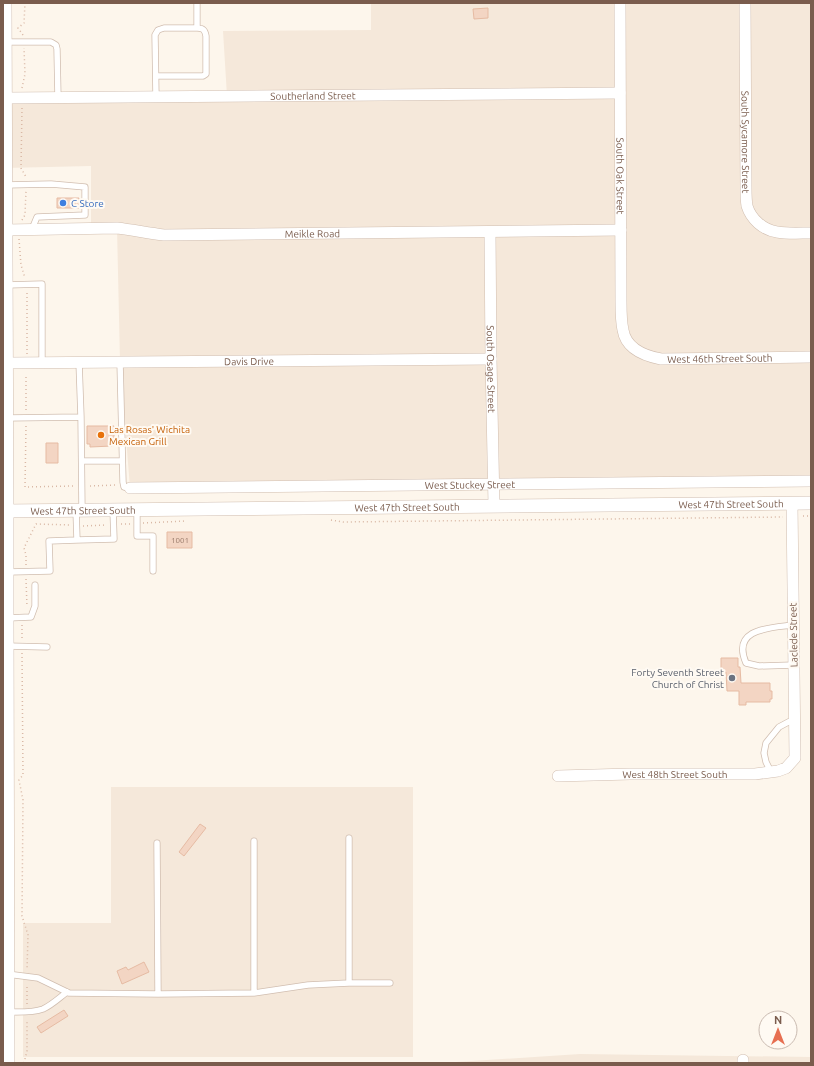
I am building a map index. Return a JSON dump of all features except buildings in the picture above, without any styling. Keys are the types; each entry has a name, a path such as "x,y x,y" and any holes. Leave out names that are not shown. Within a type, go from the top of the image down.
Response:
{"street":[{"path":"5,3 4,210 6,285 4,323 7,363 5,392 7,418 5,511 7,572 5,616 7,646 5,848 5,942 7,974 6,1055"},
{"name":"South Oak Street","path":"620,3 622,323 626,340 632,346"},
{"name":"South Sycamore Street","path":"745,3 746,174 748,207 756,220 769,230 777,232 811,233"},
{"name":"Southerland Street","path":"5,98 620,93"},
{"name":"Meikle Road","path":"5,230 117,228 164,235 621,230"},
{"name":"South Osage Street","path":"490,232 494,506"},
{"name":"West 46th Street South","path":"632,346 640,353 661,359 811,358"},
{"name":"Davis Drive","path":"7,363 491,358"},
{"name":"West Stuckey Street","path":"130,488 811,481"},
{"name":"Laclede Street","path":"789,765 795,758 792,503"},
{"name":"West 47th Street South","path":"5,511 811,503"},
{"name":"West 48th Street South","path":"558,776 630,774 755,774 778,771 789,765"}],"lane":[{"path":"196,3 197,28"},
{"path":"156,76 203,76 206,74 205,31 202,28 164,28 158,30 155,34 156,97"},
{"path":"5,42 51,42 56,45 58,98"},
{"path":"5,185 51,184 85,187 85,215 37,217 32,230"},
{"path":"6,285 42,284 42,362"},
{"path":"120,361 122,461 124,485 126,488 130,488"},
{"path":"77,540 77,526 82,486 81,417 78,362"},
{"path":"7,418 81,417"},
{"path":"82,461 122,461"},
{"path":"7,572 50,571 49,541 114,539 113,509"},
{"path":"137,509 137,536 153,536 153,571"},
{"path":"5,616 31,617 36,606 35,585"},
{"path":"793,625 759,630 748,636 743,643 743,656 746,663 760,666 794,665"},
{"path":"7,646 47,646"},
{"path":"771,772 766,762 764,753 766,743 779,727 794,719"},
{"path":"349,838 349,983"},
{"path":"254,841 254,993"},
{"path":"157,843 158,994"},
{"path":"7,974 38,978 69,993 254,993 308,984 390,983"},
{"path":"7,1012 27,1012 43,1009 67,992"}],"path":[{"path":"25,3 24,23 18,28 23,33 25,74 22,89 21,168 27,180 25,215 18,225 21,265 27,284 25,487 118,485"},
{"path":"330,520 343,522 811,516"},
{"path":"24,1063 27,1052 28,935 22,916 23,800 19,780 23,775 22,611 26,608 26,555 24,548 36,524 77,526 193,521"}],"shaded area":[{"path":"371,3 811,3 811,481 130,488 120,361 117,228 91,229 91,166 5,168 5,98 227,96 223,31 371,30"},
{"path":"111,787 413,787 413,1057 23,1057 23,923 111,923"},
{"path":"580,1054 811,1057 811,1063 440,1063"}],"place":[{"name":"C Store","path":"63,203"},
{"name":"Las Rosas' Wichita Mexican Grill","path":"101,435"},
{"name":"Forty Seventh Street Church of Christ","path":"732,678"}]}
